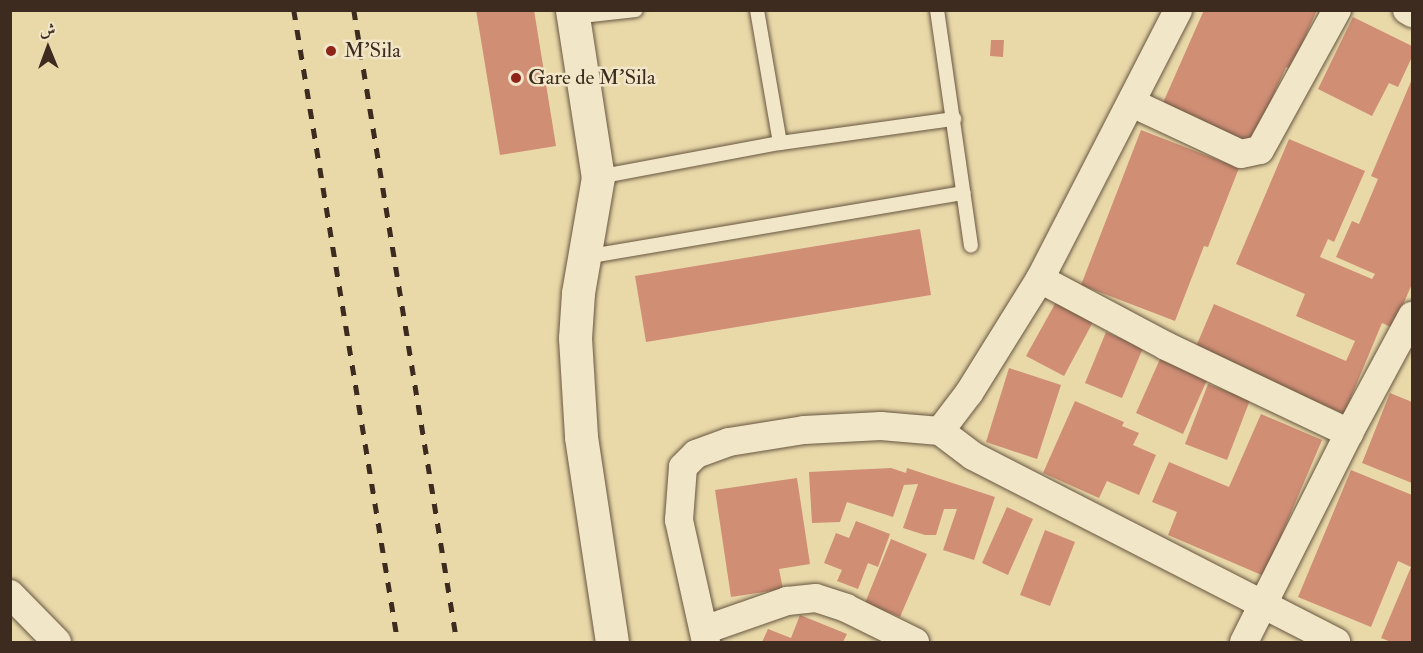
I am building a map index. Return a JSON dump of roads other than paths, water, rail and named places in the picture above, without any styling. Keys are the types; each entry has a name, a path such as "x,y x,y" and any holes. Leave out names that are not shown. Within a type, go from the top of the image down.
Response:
{"street":[{"path":"940,431 969,393 1040,279 1178,10"},
{"path":"1132,103 1241,154 1260,150 1337,10"},
{"path":"1407,10 1413,13"},
{"path":"573,14 598,177 583,257 575,338 581,437 612,642"},
{"path":"1040,279 1167,346 1349,433"},
{"path":"1244,642 1349,433 1413,316"},
{"path":"915,642 846,608 816,598 787,601 705,636 679,520 679,489 683,467 696,454 729,442 804,430 881,426 940,431 973,456 1335,642"},
{"path":"10,594 57,642"}],"lane":[{"path":"573,14 636,10"},
{"path":"757,10 780,143"},
{"path":"937,10 971,246"},
{"path":"598,177 780,143 954,119"},
{"path":"583,257 964,193"}],"railway":[{"path":"294,10 398,642"},
{"path":"354,10 457,642"}],"place":[{"name":"M'Sila","path":"331,51"},
{"name":"Gare de M'Sila","path":"516,78"}]}
